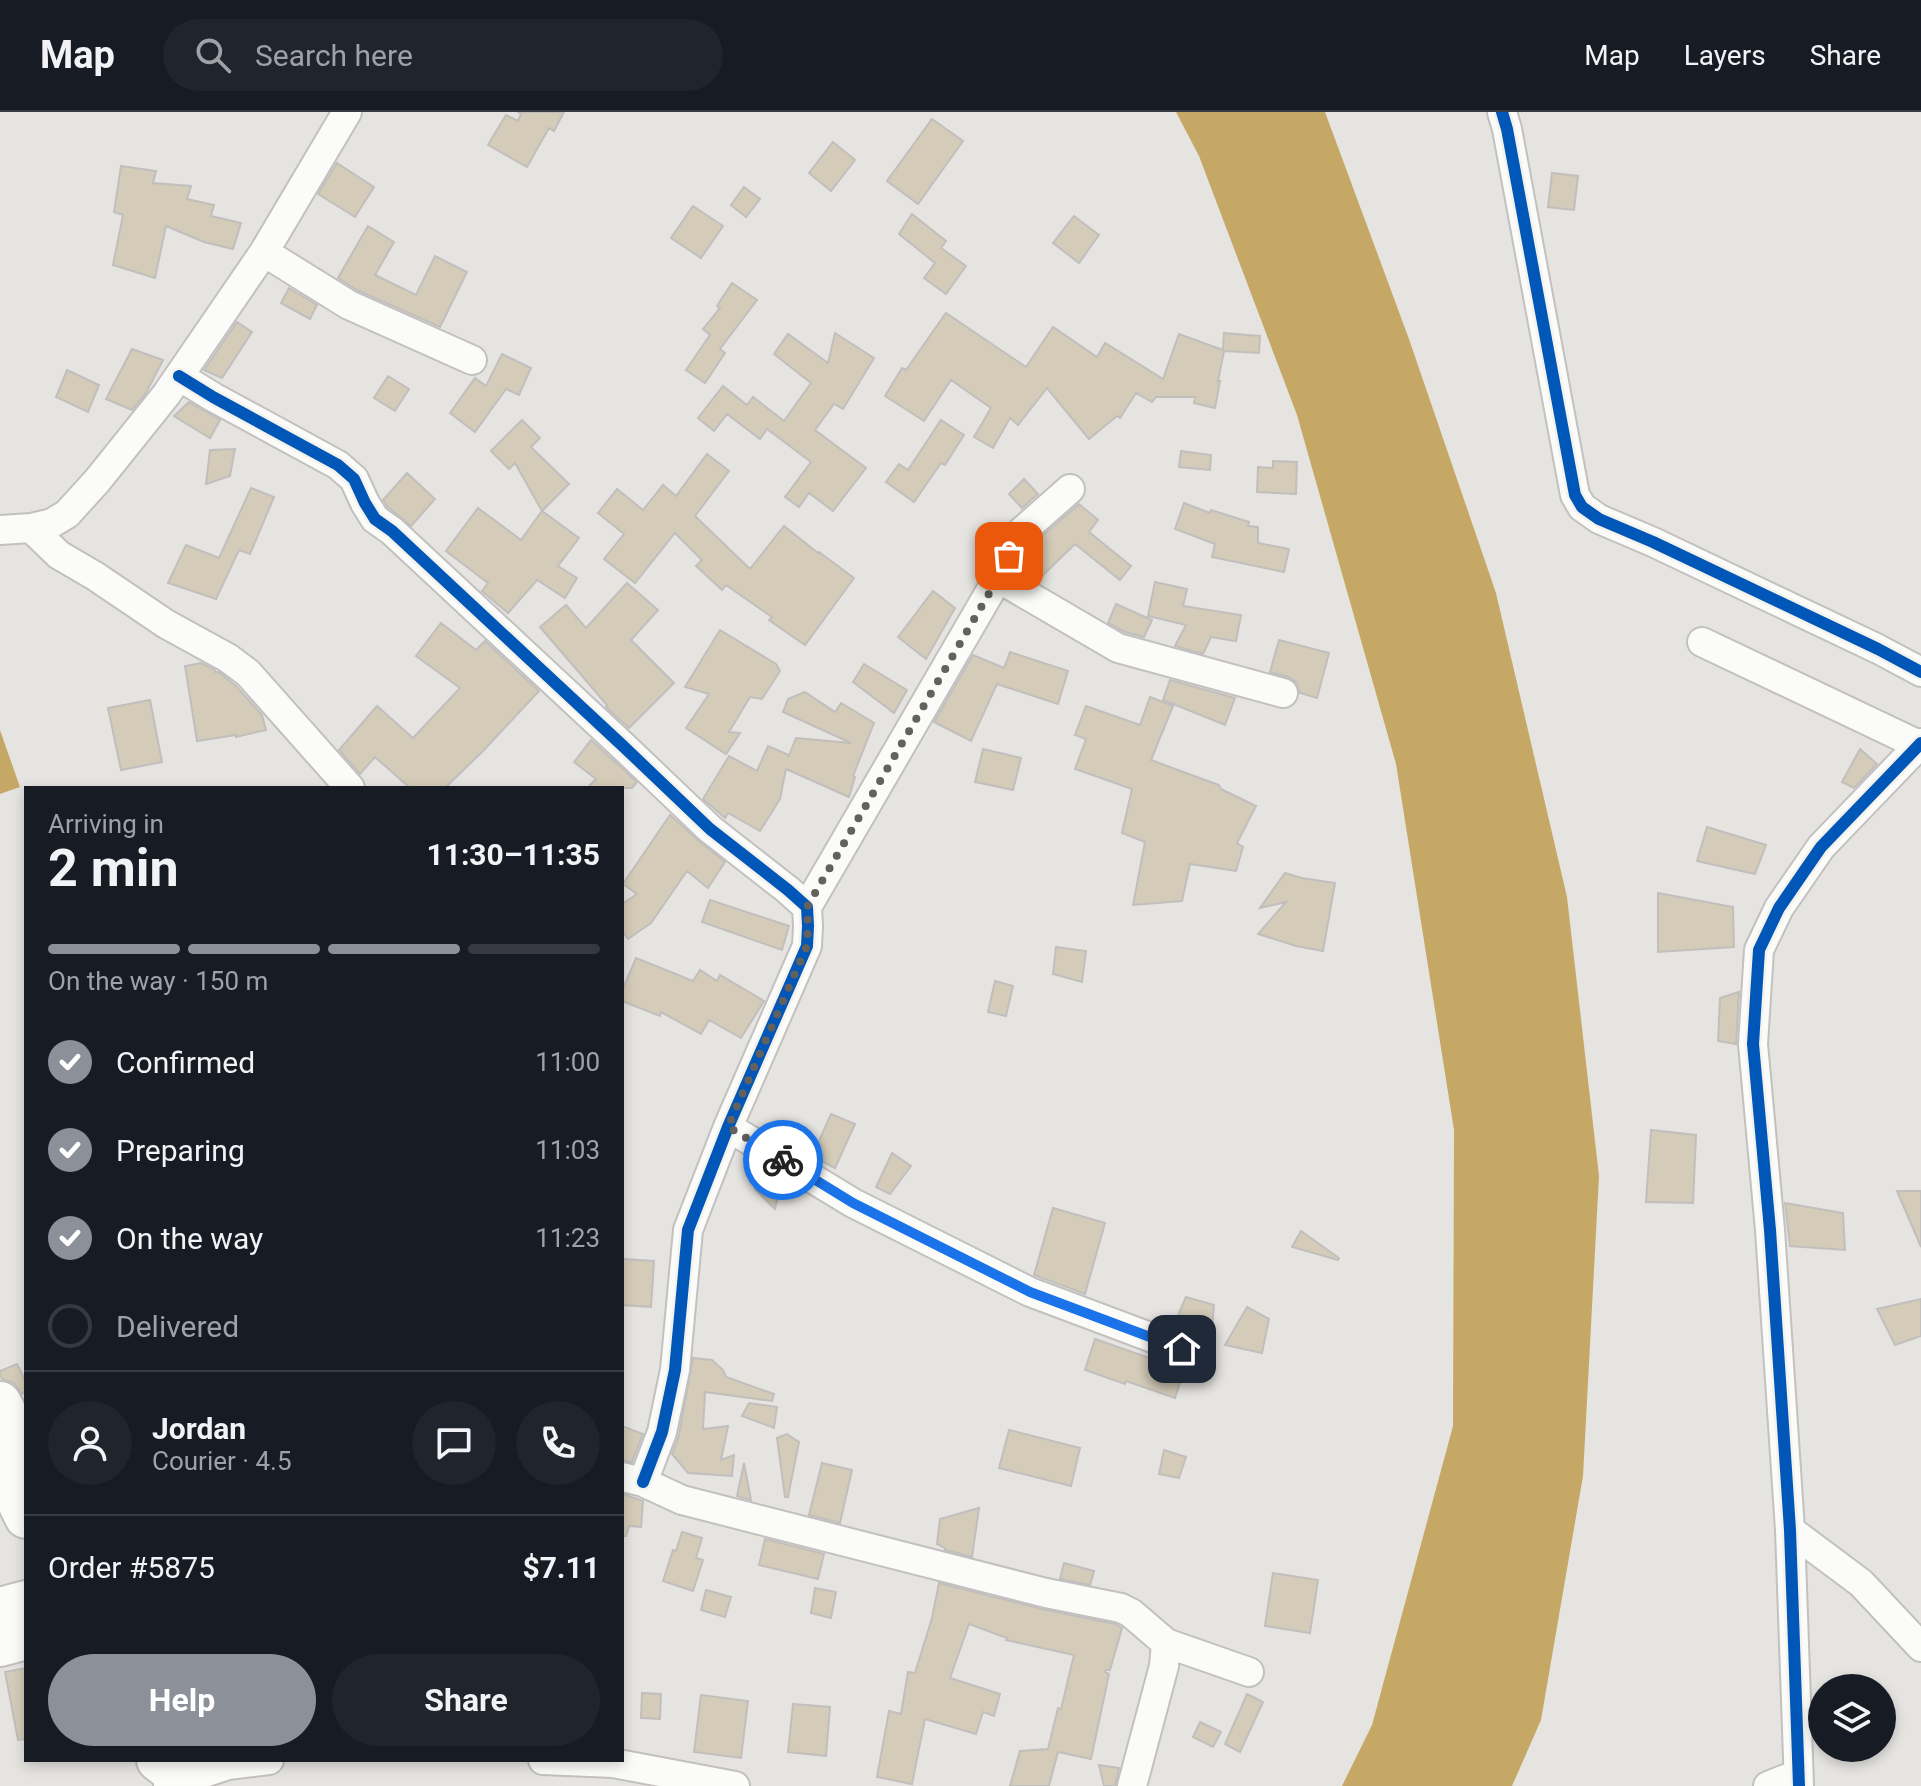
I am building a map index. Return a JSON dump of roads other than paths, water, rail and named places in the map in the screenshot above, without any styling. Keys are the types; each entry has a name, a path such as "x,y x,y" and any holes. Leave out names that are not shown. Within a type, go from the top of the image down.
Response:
{"highway":[{"path":"0,1403 24,1451"},
{"path":"0,1464 24,1513"},
{"path":"0,1609 24,1603"},
{"path":"0,1645 24,1639"}],"street":[{"path":"0,530 52,523 67,514 97,481 166,395 264,252 347,112"},
{"path":"1502,112 1575,495 1582,507 1599,519 1921,672"},
{"path":"264,252 349,305 472,360"},
{"path":"179,376 338,465 354,479 375,519 392,531 710,829 807,907"},
{"path":"1070,489 1019,534 998,578 807,907 807,946 728,1127 688,1230 675,1370 662,1432 632,1479 682,1500 1046,1593 1121,1608 1166,1643 1249,1672"},
{"path":"31,528 59,555 248,673 348,786"},
{"path":"998,578 1118,648 1283,693"},
{"path":"1702,642 1920,744 1821,847 1779,908 1759,950 1753,1044 1770,1230 1790,1530 1798,1780 1768,1786"},
{"path":"728,1127 853,1203 1030,1292 1182,1349"},
{"path":"1790,1530 1861,1583 1921,1647"},
{"path":"1132,1786 1164,1666 1166,1643"},
{"path":"174,1774 253,1762"},
{"path":"590,1762 613,1763 735,1786"}]}
